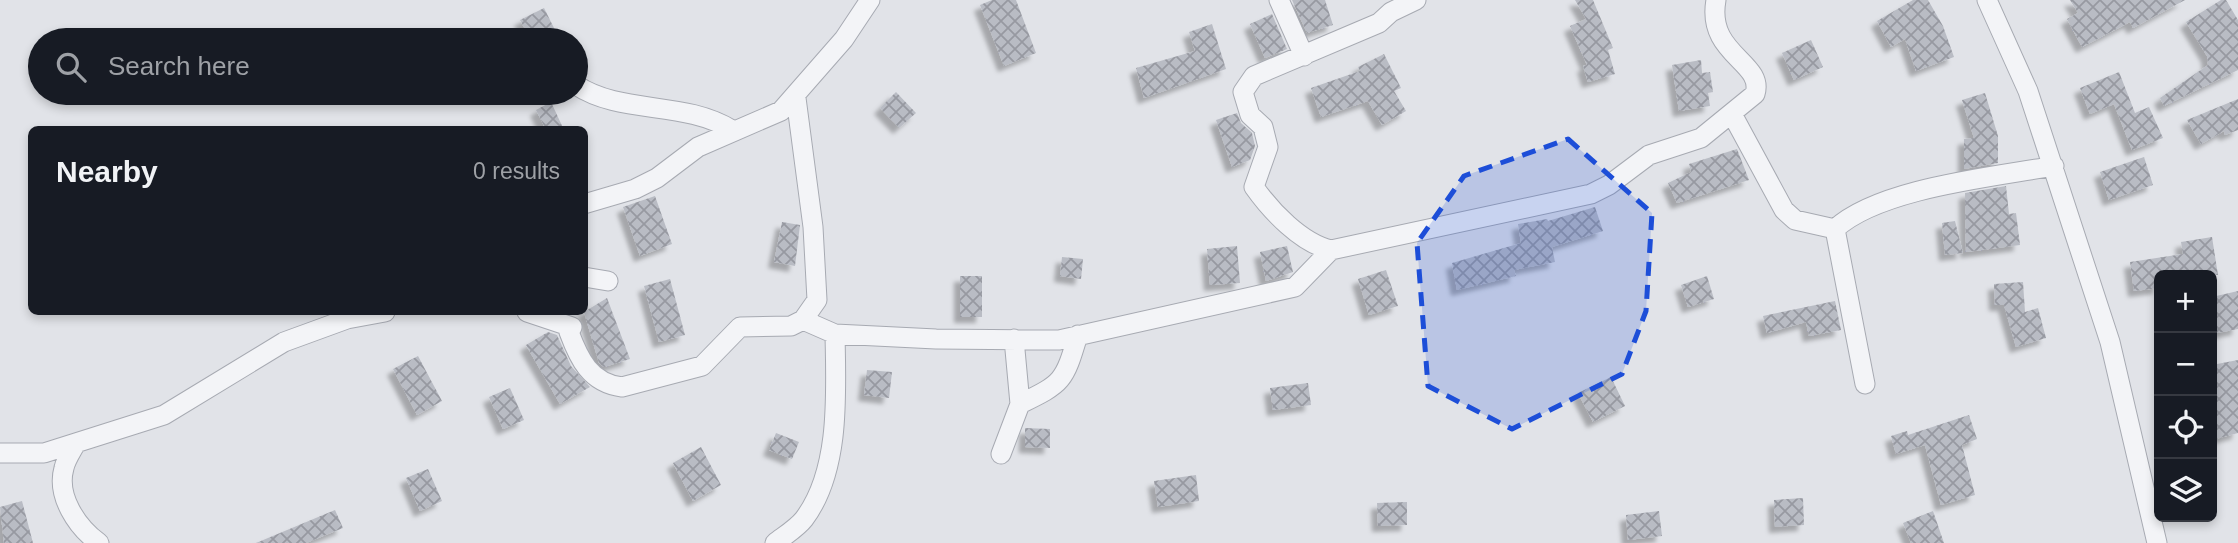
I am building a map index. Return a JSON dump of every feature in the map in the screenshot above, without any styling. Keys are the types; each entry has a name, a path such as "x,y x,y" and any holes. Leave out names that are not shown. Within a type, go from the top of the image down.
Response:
{"street":[{"path":"588,203 635,189 657,178 698,147 781,111 796,98 844,39 870,0"},
{"path":"1279,0 1304,56"},
{"path":"1416,0 1391,12 1378,23 1254,76 1243,92 1250,115 1263,127 1268,147 1254,187 1279,219 1322,248 1331,250 1591,194 1609,185 1648,155 1701,138 1755,94 1758,86 1754,74 1718,35 1712,18 1716,0"},
{"path":"1987,0 2028,91 2110,342 2157,543"},
{"path":"588,90 621,102 672,108 712,117 732,130"},
{"path":"545,315 569,319 569,332 584,367 611,386 622,387 702,366 740,327 790,326 803,320 817,300 813,227 796,98"},
{"path":"1732,114 1784,211 1795,220 1836,229"},
{"path":"1836,229 1846,219 1892,199 2054,166"},
{"path":"1836,229 1865,384"},
{"path":"803,320 835,334 1059,340 1295,287 1331,250"},
{"path":"588,277 608,281"},
{"path":"0,453 44,453 164,415 284,342 347,319 368,315"},
{"path":"775,543 803,520 819,492 837,421 835,334"},
{"path":"1020,404 1055,387 1069,366 1078,335"},
{"path":"1001,454 1020,404 1014,339"},
{"path":"76,443 64,469 62,494 84,532 99,543"}],"highlighted area":[{"path":"1568,139 1652,213 1646,311 1622,374 1512,429 1428,386 1417,243 1464,176"}],"building":[{"path":"992,0 1016,0 1036,53 1004,66 980,5"},
{"path":"1292,0 1325,0 1333,25 1307,33"},
{"path":"1575,0 1593,0 1613,48 1608,50 1615,74 1588,82 1583,66 1587,65 1570,26 1586,19"},
{"path":"1913,0 1928,0 1943,26 1954,57 1916,71 1905,39 1891,47 1877,21"},
{"path":"2070,0 2185,0 2133,28 2130,22 2082,47 2067,19 2078,13"},
{"path":"2221,0 2226,0 2238,20 2238,70 2164,106 2160,98 2208,65 2207,56 2186,22"},
{"path":"544,8 554,28 524,28 520,20"},
{"path":"1272,14 1287,49 1265,58 1250,24"},
{"path":"1212,24 1226,69 1144,98 1136,68 1195,51 1189,32"},
{"path":"1811,40 1823,67 1794,80 1782,53"},
{"path":"1384,54 1401,88 1394,91 1406,111 1382,125 1368,101 1321,117 1311,88 1360,71 1358,67"},
{"path":"1701,60 1702,73 1710,72 1713,92 1708,93 1710,106 1679,111 1672,65"},
{"path":"2119,72 2135,113 2149,107 2163,138 2132,150 2114,104 2090,114 2080,88"},
{"path":"896,92 916,113 899,128 880,108"},
{"path":"1985,93 1998,136 1998,163 1964,169 1964,139 1974,138 1962,100"},
{"path":"2238,99 2238,130 2225,135 2224,131 2201,144 2187,120"},
{"path":"552,105 562,126 544,126 536,110"},
{"path":"1237,113 1241,123 1252,133 1255,146 1250,160 1232,167 1216,120"},
{"path":"1737,149 1749,180 1677,203 1668,183 1691,172 1689,164"},
{"path":"2144,157 2153,185 2109,200 2100,172"},
{"path":"2006,186 2009,214 2016,213 2020,245 1966,252 1965,193"},
{"path":"655,196 672,244 640,256 623,207"},
{"path":"1595,207 1603,231 1552,247 1555,262 1514,270 1516,276 1457,290 1452,263 1521,243 1518,224 1548,221"},
{"path":"1955,221 1963,253 1945,255 1942,223"},
{"path":"782,222 800,225 795,266 774,262"},
{"path":"2212,237 2218,275 2217,270 2154,270 2154,289 2134,291 2130,262 2183,254 2181,242"},
{"path":"1237,246 1240,283 1210,285 1207,249"},
{"path":"1287,246 1293,272 1266,281 1260,252"},
{"path":"1062,257 1083,259 1081,279 1060,276"},
{"path":"1386,270 1398,306 1369,315 1358,279"},
{"path":"960,276 982,276 982,317 960,317"},
{"path":"1707,276 1714,299 1688,307 1681,285"},
{"path":"670,279 685,335 659,342 644,286"},
{"path":"2023,282 2025,312 2038,308 2046,338 2016,347 2004,305 1995,305 1994,284"},
{"path":"2238,291 2238,329 2217,333 2217,296"},
{"path":"607,298 630,359 604,367 599,363 585,315 588,315 588,310"},
{"path":"1835,301 1841,330 1809,336 1806,322 1767,333 1763,316"},
{"path":"548,332 557,335 571,366 590,387 560,404 526,345"},
{"path":"418,356 442,401 417,415 393,369"},
{"path":"2238,360 2238,433 2217,439 2217,396 2217,364"},
{"path":"867,370 892,372 889,398 864,395"},
{"path":"1611,377 1625,406 1593,422 1578,393"},
{"path":"1308,383 1311,405 1273,410 1270,388"},
{"path":"510,388 524,420 503,429 489,397"},
{"path":"1969,415 1977,439 1962,445 1975,495 1941,505 1925,445 1896,454 1891,436 1907,431 1908,435"},
{"path":"1025,428 1050,429 1050,448 1025,447"},
{"path":"776,433 799,442 792,459 769,450"},
{"path":"701,447 721,485 693,501 673,463"},
{"path":"428,469 442,501 420,511 406,478"},
{"path":"1196,475 1199,501 1158,507 1154,481"},
{"path":"1803,498 1804,525 1775,527 1774,500"},
{"path":"22,501 33,543 4,543 0,507"},
{"path":"1407,502 1407,525 1378,526 1377,503"},
{"path":"335,510 343,528 306,543 256,543"},
{"path":"1659,511 1662,536 1628,540 1626,515"},
{"path":"1933,511 1944,543 1911,543 1903,523"}]}
